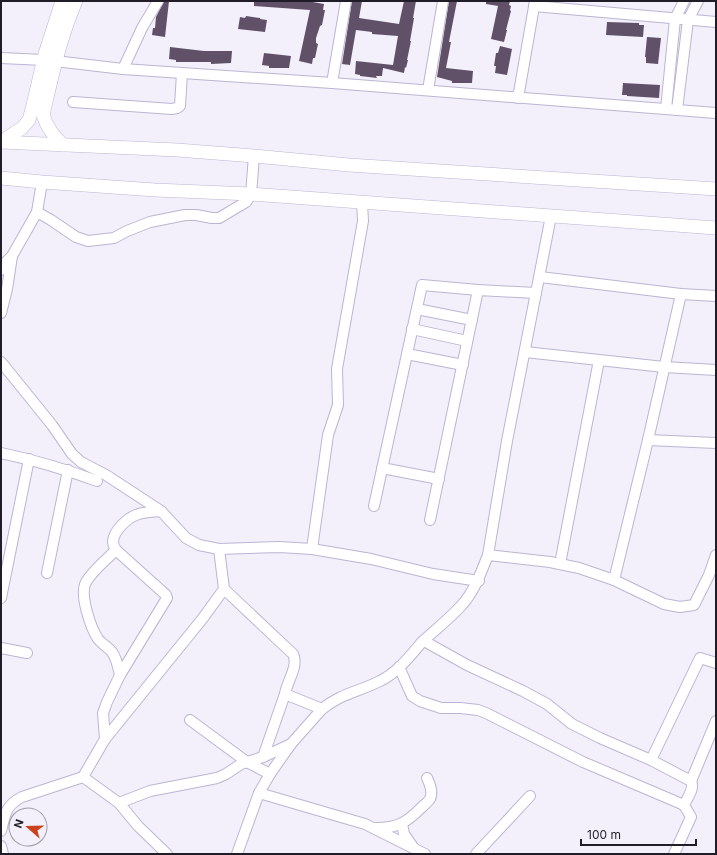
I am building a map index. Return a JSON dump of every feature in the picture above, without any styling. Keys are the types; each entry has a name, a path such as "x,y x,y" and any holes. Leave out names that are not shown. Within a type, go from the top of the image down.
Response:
{"main road":[{"path":"62,1 49,61 43,115 45,122 52,133 63,145"},
{"path":"1,142 22,128 29,120 49,61 76,1"},
{"path":"1,142 177,150 349,165 716,189"},
{"path":"1,178 42,182 251,194 716,228"}],"street":[{"path":"122,69 142,28 158,1"},
{"path":"332,83 346,1"},
{"path":"428,90 443,1"},
{"path":"666,109 675,19 684,1"},
{"path":"677,110 688,20 698,1"},
{"path":"518,98 534,4 716,22"},
{"path":"1,58 49,61 122,69 428,90 716,113"},
{"path":"73,102 172,109 177,108 180,106 182,73"},
{"path":"37,212 76,237 88,241 114,238 150,222 185,215 219,218 246,202 251,194 254,156"},
{"path":"1,313 7,289 12,256 37,212 42,182"},
{"path":"312,549 328,435 338,405 337,369 363,222 362,203"},
{"path":"237,854 259,793 291,744 322,709 332,701 343,695 380,681 399,667 461,606 478,581 488,555 507,441 551,216"},
{"path":"2,264 12,256"},
{"path":"540,277 681,294 716,296"},
{"path":"374,506 422,286 536,293"},
{"path":"430,520 478,290"},
{"path":"614,580 681,294"},
{"path":"417,309 472,320"},
{"path":"412,330 467,341"},
{"path":"525,352 664,367 716,370"},
{"path":"407,354 462,365"},
{"path":"560,564 599,360"},
{"path":"1,362 52,425 72,454 81,462 106,475 161,511 186,538 199,546 219,549 279,547 312,549 371,559 433,574 478,581"},
{"path":"648,440 716,443"},
{"path":"1,453 68,470 97,481"},
{"path":"1,598 29,459"},
{"path":"382,468 439,478"},
{"path":"47,574 68,470"},
{"path":"105,738 103,713 120,675 167,598 166,595 116,550 113,543 114,537 120,527 134,516 161,511"},
{"path":"219,549 224,589 293,654 295,658 295,665 286,686 285,694 263,757"},
{"path":"116,550 85,584 84,593 86,608 92,628 100,641 112,652 120,675"},
{"path":"488,555 560,564 579,568 614,580 664,604 680,607 694,605 709,575 716,555"},
{"path":"1,831 9,806 14,801 22,796 82,776 105,738 203,618 224,589"},
{"path":"424,641 467,665 541,701 572,724 651,760 691,782 693,784 693,788 684,805"},
{"path":"1,648 27,653"},
{"path":"651,760 700,658 716,663"},
{"path":"399,667 412,696 420,701 441,708 460,708 478,710 486,713 583,762 684,805 691,817 674,854"},
{"path":"285,694 322,709"},
{"path":"190,720 248,762 270,774"},
{"path":"691,782 716,721"},
{"path":"119,803 150,791 217,778 241,764 263,757 291,744"},
{"path":"82,776 119,803 138,826 167,854"},
{"path":"374,828 388,828 402,824 414,814 430,799 431,793 428,778"},
{"path":"259,793 365,824 425,854"},
{"path":"476,854 530,796"},
{"path":"402,824 404,834 413,848"},
{"path":"1,846 3,854"}],"building":[{"path":"164,1 169,1 165,37 152,35 153,28 155,28 156,17"},
{"path":"254,1 307,1 324,4 323,10 325,10 322,25 320,26 316,38 316,43 318,44 312,64 299,61 310,10 254,6"},
{"path":"352,1 362,1 359,18 399,24 404,1 416,1 408,60 404,73 383,68 382,76 376,76 377,78 355,74 356,61 393,65 398,36 372,34 372,32 356,30 350,65 342,64"},
{"path":"449,1 457,1 449,42 451,42 446,68 473,71 472,83 452,83 452,81 437,77"},
{"path":"486,1 510,1 509,5 511,6 511,11 504,42 491,39 498,6 486,4"},
{"path":"246,16 267,20 265,32 238,29 240,17 245,18"},
{"path":"607,22 639,23 639,25 644,25 643,37 606,35"},
{"path":"647,37 661,38 658,64 646,63 645,57"},
{"path":"500,46 512,49 507,75 495,73 496,66 494,66 496,53 498,53"},
{"path":"170,47 204,51 232,51 231,63 211,64 211,62 176,62 176,60 169,59"},
{"path":"264,53 291,56 289,68 269,68 269,66 262,65"},
{"path":"623,83 660,85 659,98 622,95"}]}
